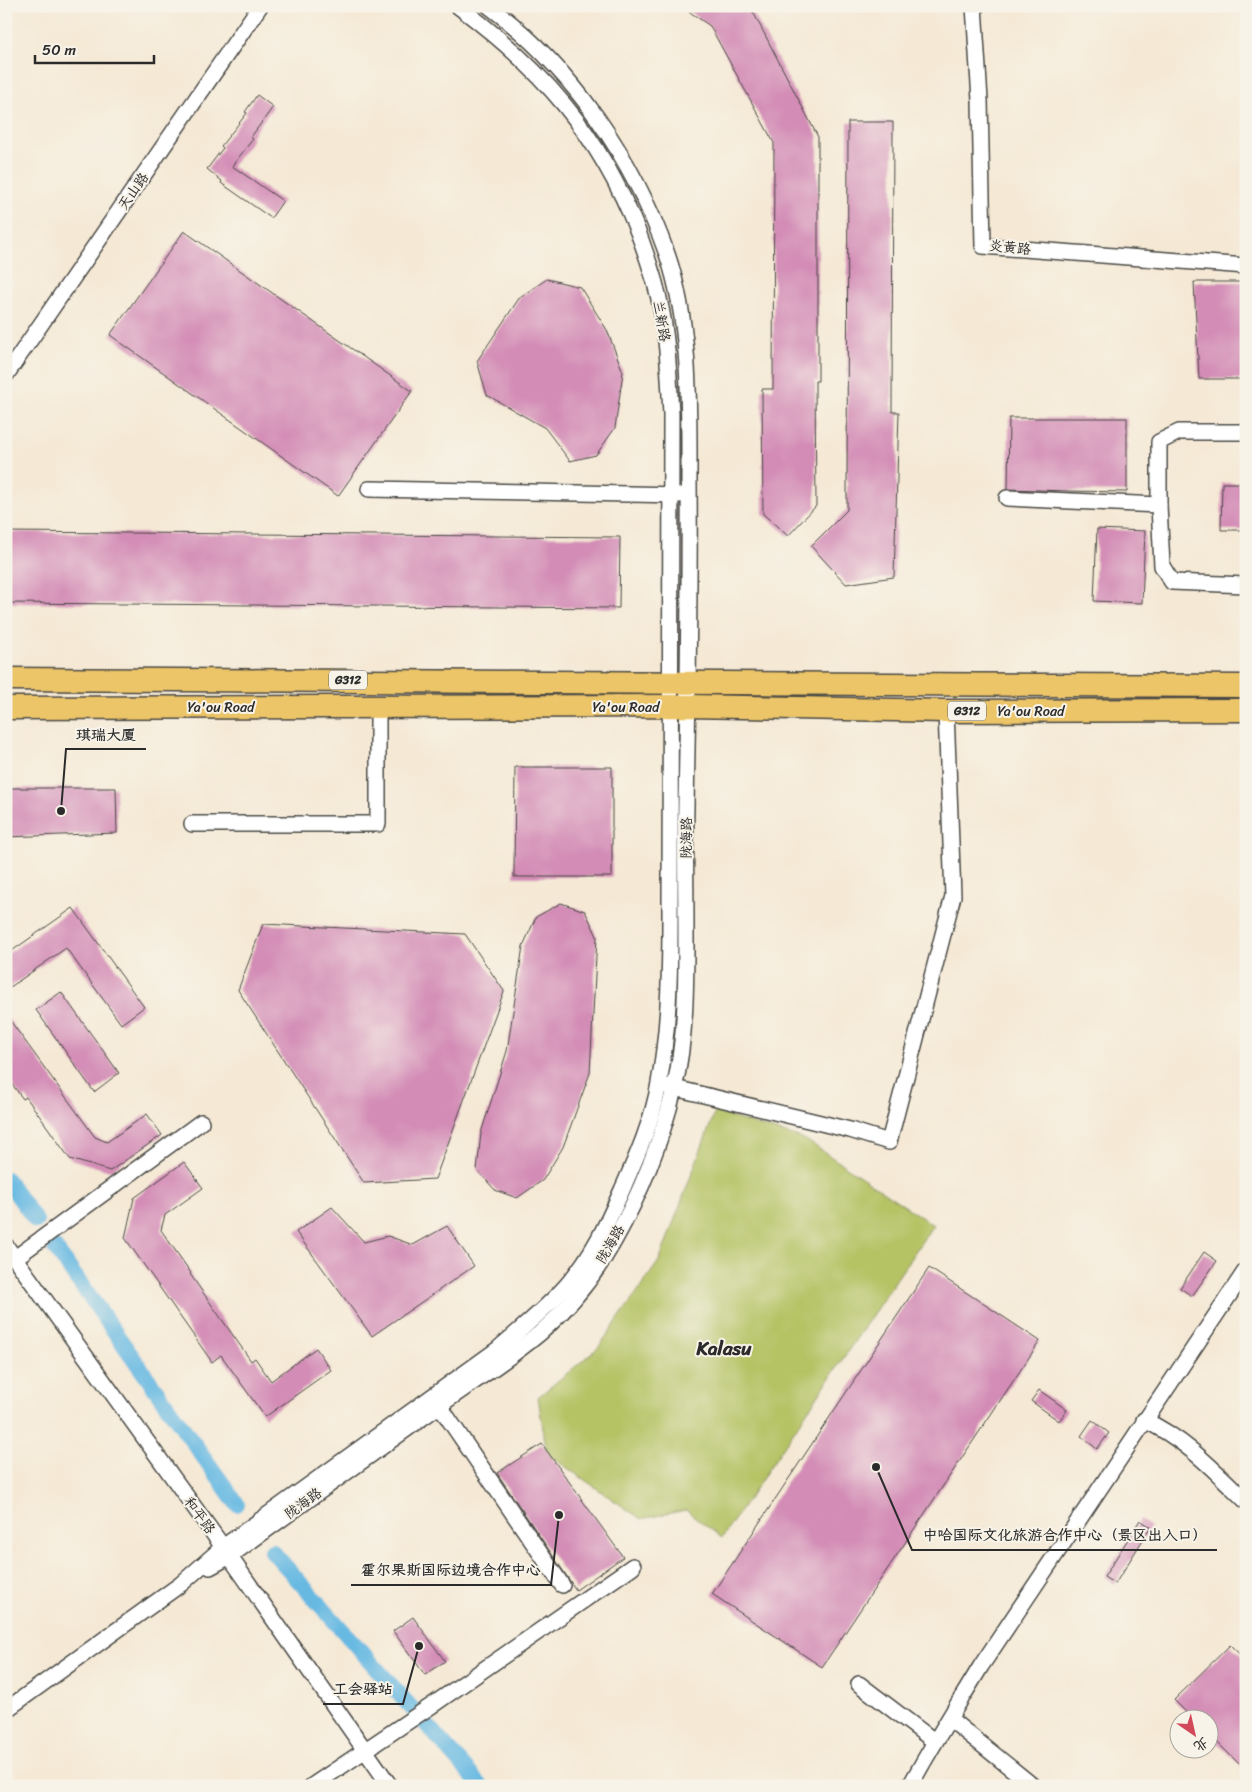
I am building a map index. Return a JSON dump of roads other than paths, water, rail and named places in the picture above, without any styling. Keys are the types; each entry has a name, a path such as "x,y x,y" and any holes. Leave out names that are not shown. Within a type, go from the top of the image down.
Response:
{"highway":[{"name":"Ya'ou Road","path":"6,679 1246,686"},
{"name":"Ya'ou Road","path":"6,708 378,706 679,707 946,711 1246,710"}],"street":[{"name":"天山路","path":"6,375 260,6"},
{"name":"兰新路","path":"458,6 510,48 539,75 570,110 590,138 615,180 649,260 661,307 668,358 679,707"},
{"name":"兰新路","path":"489,6 523,34 552,62 584,98 606,129 630,170 668,257 686,354 689,410 689,494 679,682"},
{"name":"炎黄路","path":"974,6 980,100 983,246 1246,266"},
{"path":"1246,432 1179,432 1159,442 1159,505 1162,566 1172,582 1246,585"},
{"path":"369,489 671,496 689,494"},
{"path":"1007,498 1159,505"},
{"path":"192,824 378,824 378,706"},
{"name":"陇海路","path":"6,1710 226,1551 498,1348 538,1315 567,1284 605,1231 644,1135 659,1085 667,1031 679,707"},
{"name":"陇海路","path":"226,1551 503,1362 544,1329 581,1290 615,1239 645,1176 674,1088 682,1032 686,982 685,868 679,707"},
{"path":"659,1085 850,1130 889,1142 953,896 946,711"},
{"path":"10,1252 201,1122"},
{"name":"和平路","path":"10,1252 226,1551 390,1786"},
{"path":"910,1786 934,1741 950,1719 981,1666 1246,1270"},
{"path":"439,1405 562,1585"},
{"path":"1144,1420 1156,1426 1200,1457 1246,1501"},
{"path":"312,1786 633,1566"},
{"path":"858,1684 934,1741"},
{"path":"950,1719 1033,1786"}],"waterway":[{"path":"6,1179 36,1221"},
{"path":"55,1248 237,1504"},
{"path":"272,1551 481,1786"}],"place":[{"name":"琪瑞大厦","path":"61,811"},
{"name":"中哈国际文化旅游合作中心（景区出入口）","path":"876,1467"},
{"name":"霍尔果斯国际边境合作中心","path":"559,1515"},
{"name":"工会驿站","path":"419,1646"}],"district":[{"name":"Kalasu","path":"724,1348"}]}
